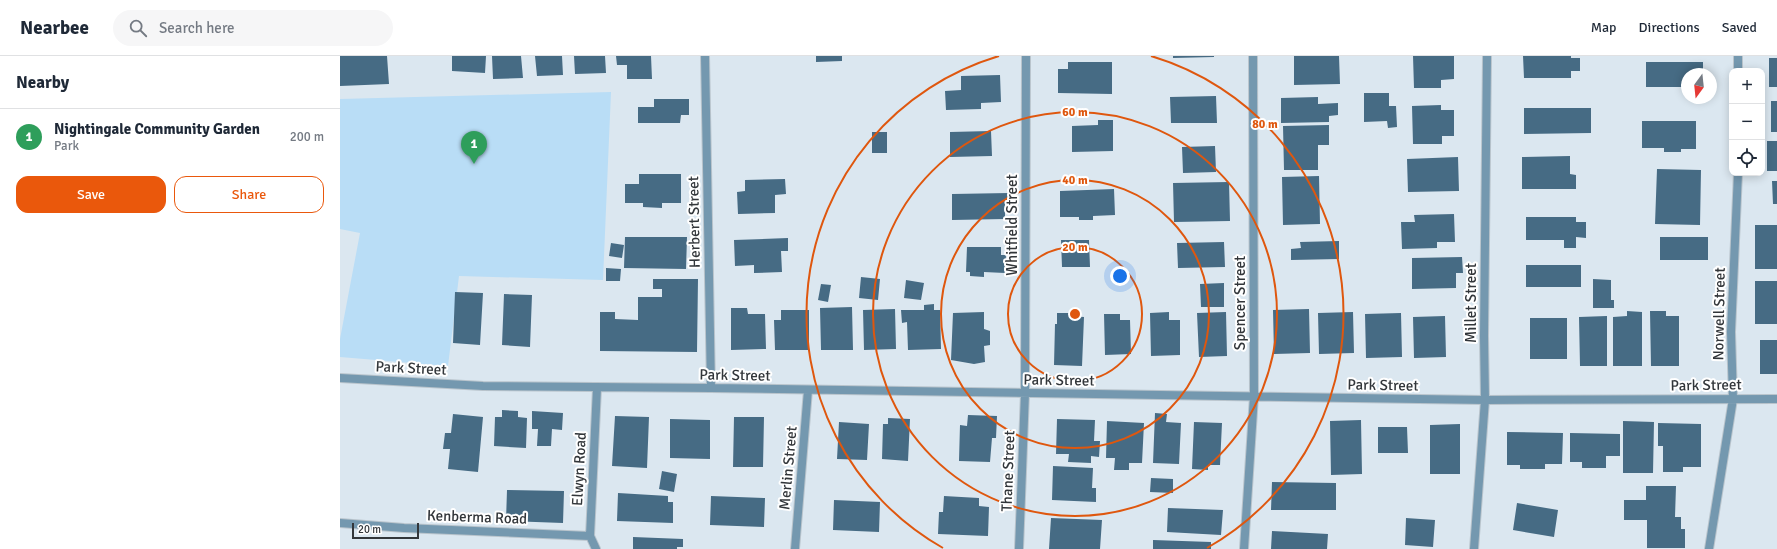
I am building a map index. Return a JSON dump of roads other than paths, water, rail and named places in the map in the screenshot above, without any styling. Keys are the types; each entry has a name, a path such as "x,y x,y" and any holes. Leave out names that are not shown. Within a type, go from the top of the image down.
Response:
{"street":[{"name":"Herbert Street","path":"705,56 711,388"},
{"name":"Whitfield Street","path":"1025,393 1026,56"},
{"name":"Spencer Street","path":"1244,549 1254,396 1254,56"},
{"name":"Millet Street","path":"1474,549 1485,400 1484,336 1487,56"},
{"path":"1738,56 1738,68"},
{"name":"Norwell Street","path":"1709,549 1733,399 1731,332 1738,176"},
{"name":"Park Street","path":"340,378 483,386 597,388 711,388 1485,400 1777,399"},
{"name":"Elwyn Road","path":"596,549 590,536 597,388"},
{"name":"Merlin Street","path":"795,549 808,390"},
{"name":"Thane Street","path":"1019,549 1025,393"},
{"name":"Kenberma Road","path":"340,523 404,528 590,536"}],"place":[{"name":"Nightingale Community Garden","path":"474,164"}]}
